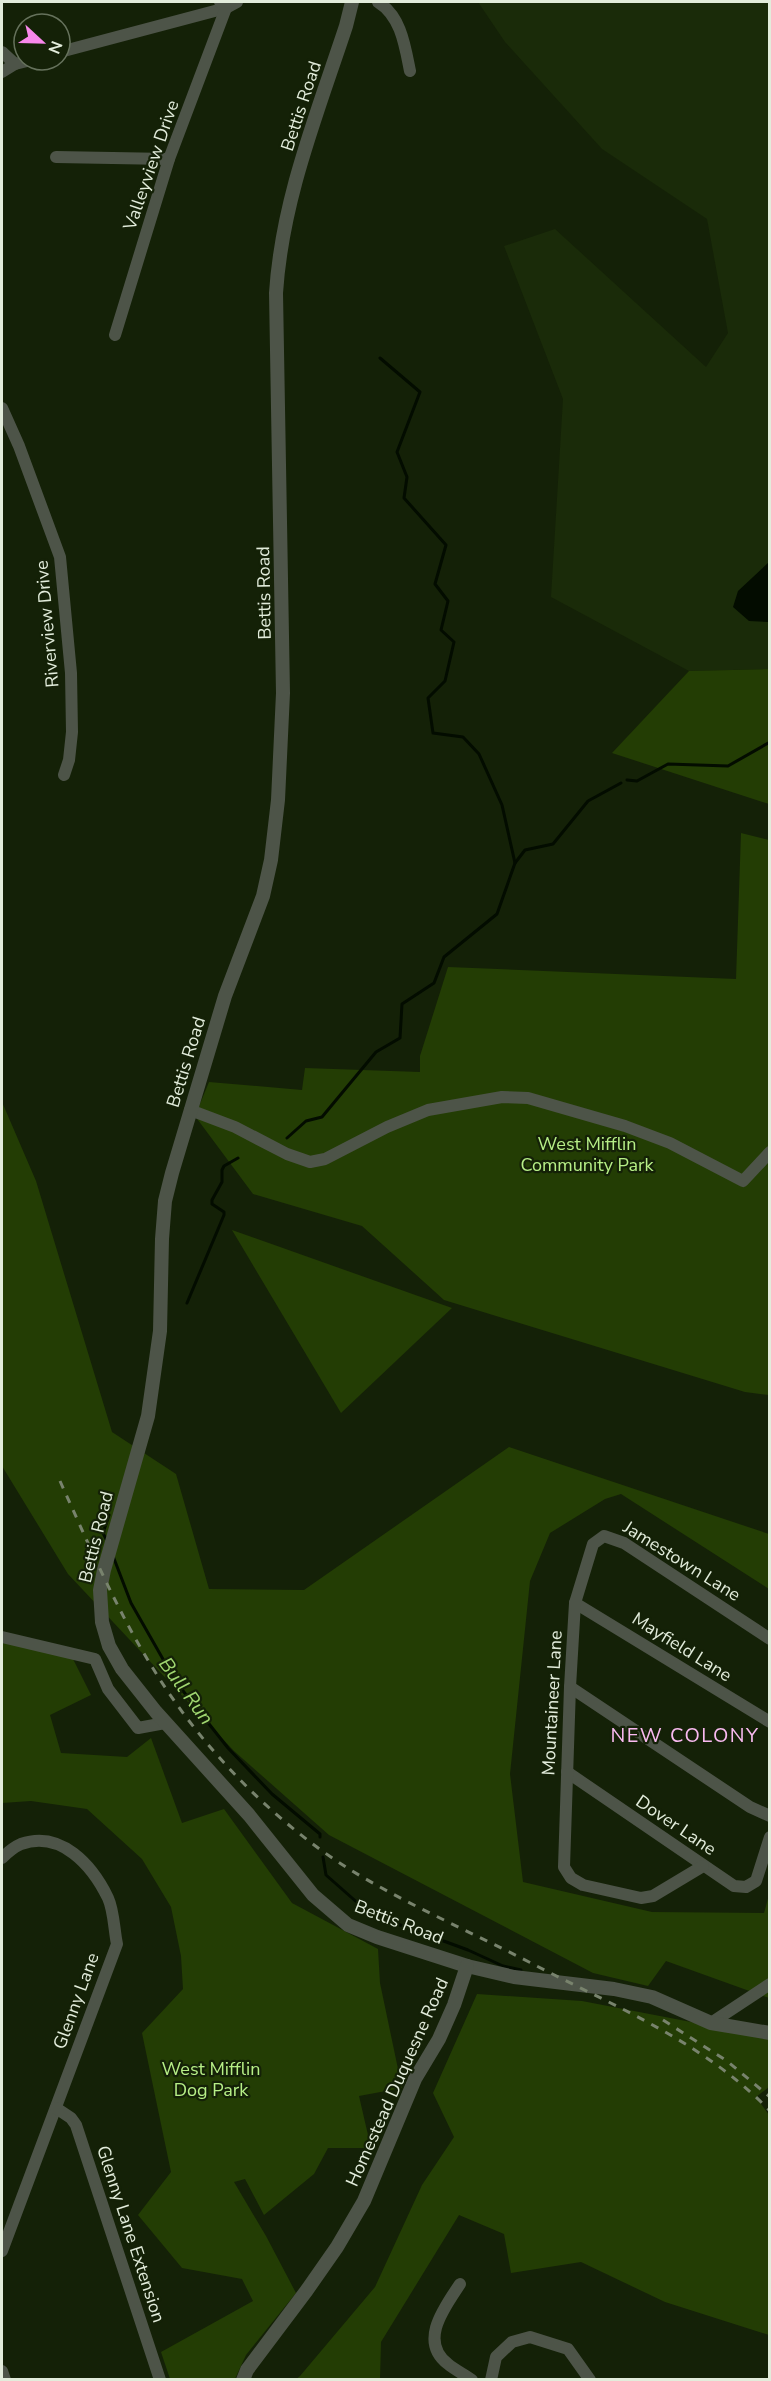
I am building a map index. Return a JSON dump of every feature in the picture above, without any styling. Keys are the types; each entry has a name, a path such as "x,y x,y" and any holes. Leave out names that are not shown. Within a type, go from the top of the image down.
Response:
{"street":[{"name":"Bettis Road","path":"352,2 292,190 278,260 276,293 283,693 278,800 271,860 263,896 225,996 165,1201 160,1331 148,1416 102,1580 100,1607 109,1646 122,1669 165,1723 249,1815 313,1895 327,1909 348,1925 467,1966"},
{"path":"378,2 386,6 399,27 410,71"},
{"path":"72,49 228,4"},
{"name":"Valleyview Drive","path":"115,335 169,159 228,4"},
{"path":"56,157 169,159"},
{"name":"Riverview Drive","path":"2,408 19,446 60,557 71,673 72,732 69,760 64,775"},
{"path":"190,1110 235,1127 287,1154 310,1162 325,1160 387,1127 428,1110 502,1097 528,1098 625,1126 670,1143 743,1181 770,1152"},
{"name":"Mountaineer Lane","path":"604,1536 593,1544 575,1603 564,1867 571,1878 584,1885 641,1898 653,1896 704,1866"},
{"name":"Jamestown Lane","path":"604,1536 624,1543 770,1639"},
{"name":"Mayfield Lane","path":"575,1603 770,1722"},
{"path":"2,1637 95,1659 108,1689 138,1728 165,1723"},
{"path":"570,1687 750,1807 770,1816"},
{"name":"Dover Lane","path":"567,1772 734,1886 746,1887 756,1881 770,1837"},
{"name":"Glenny Lane","path":"2,1858 19,1845 41,1840 67,1848 85,1861 109,1900 117,1944 2,2251"},
{"name":"Homestead Duquesne Road","path":"243,2379 247,2370 337,2247 364,2201 415,2079 439,2039 467,1966 514,1977 614,1989 652,1997 711,2024 770,2033"},
{"path":"711,2024 770,1984"},
{"name":"Glenny Lane Extension","path":"56,2108 72,2118 76,2125 160,2379"},
{"path":"460,2284 440,2316 434,2336 439,2354 446,2363 472,2379"},
{"path":"491,2379 496,2357 512,2342 530,2337 568,2349 590,2379"},
{"path":"2,2371 5,2379"}],"shaded area":[{"path":"478,2 769,2 769,669 689,671 551,597 563,399 504,246 555,229 706,367 728,333 707,219 602,149 505,42"},
{"path":"769,562 769,622 749,621 733,607 738,591"}],"green space":[{"path":"769,669 769,804 612,753 689,671"},
{"name":"West Mifflin Community Park","path":"741,833 769,840 769,1395 745,1392 444,1300 362,1226 253,1194 195,1116 209,1082 302,1090 305,1068 420,1072 420,1056 448,967 736,979"},
{"path":"2,1102 36,1181 112,1432 176,1474 209,1589 304,1590 509,1447 769,1534 769,1589 621,1494 605,1499 550,1533 530,1581 510,1774 523,1882 652,1912 764,1913 769,1895 769,1998 666,1961 648,1986 593,1973 329,1835 234,1751 68,1574 2,1466"},
{"path":"232,1230 452,1308 341,1413"},
{"name":"West Mifflin Dog Park","path":"2,1639 73,1659 91,1695 50,1715 61,1753 127,1757 151,1738 182,1823 224,1809 292,1903 378,1949 380,1983 402,2088 359,2096 371,2148 328,2148 314,2174 264,2215 245,2179 234,2182 296,2293 246,2355 235,2379 170,2379 161,2352 253,2301 242,2279 182,2268 138,2215 171,2172 142,2033 183,1989 181,1956 171,1907 142,1859 87,1809 31,1801 2,1803"},
{"path":"477,1994 582,2001 769,2037 769,2087 756,2097 769,2115 769,2335 665,2302 581,2262 511,2273 504,2234 459,2215 381,2342 380,2379 295,2380 375,2287 422,2185 454,2137 433,2093"}],"waterway":[{"name":"Bull Run","path":"287,1138 306,1121 322,1117 376,1052 400,1038 402,1004 434,983 444,957 497,914 515,863 502,805 479,754 463,737 433,733 428,698 445,681 454,642 441,630 448,601 435,584 446,545 404,498 407,477 397,452 420,392 380,358"},
{"path":"627,780 637,781 668,764 728,766 770,742"},
{"path":"515,863 525,850 553,844 588,801 621,783"},
{"name":"Bull Run","path":"187,1303 224,1215 224,1212 212,1204 222,1182 222,1170 224,1166 238,1158"},
{"name":"Bull Run","path":"107,1541 103,1533 109,1515"},
{"name":"Bull Run","path":"113,1556 131,1603 176,1682 228,1748 272,1794 320,1834 320,1837"},
{"name":"Bull Run","path":"323,1857 326,1875 360,1905 384,1919 468,1950 503,1966 521,1970"}],"railway":[{"path":"60,1481 116,1601 154,1670 173,1699 216,1754 266,1805 321,1850 371,1882 625,2010 686,2045 716,2064 770,2111"},
{"path":"663,2020 727,2061 770,2097"}],"district":[{"name":"NEW COLONY","path":"685,1735"}]}
